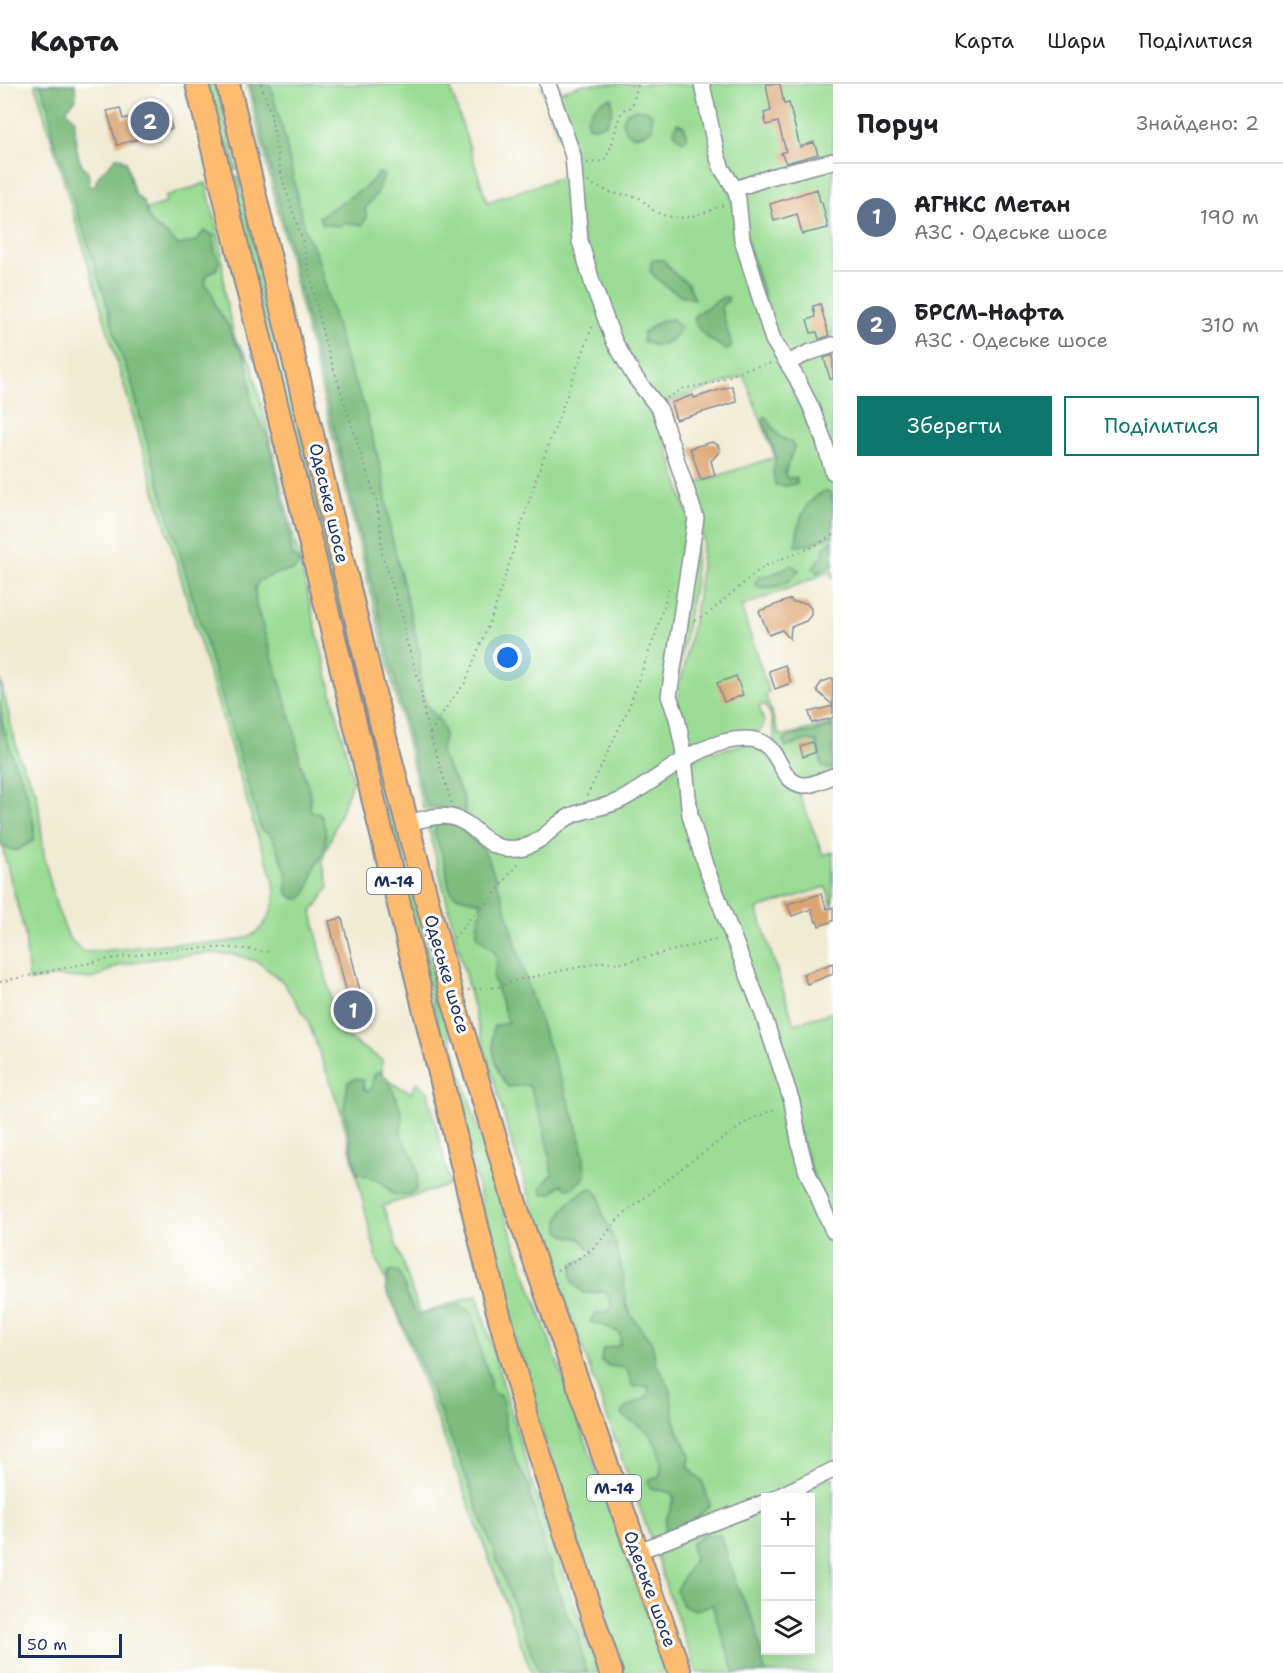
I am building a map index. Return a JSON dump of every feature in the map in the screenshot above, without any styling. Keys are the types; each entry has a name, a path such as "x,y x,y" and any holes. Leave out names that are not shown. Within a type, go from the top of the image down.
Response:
{"highway":[{"name":"Одеське шосе","path":"197,84 498,1313 529,1423 611,1673"},
{"name":"Одеське шосе","path":"228,84 437,944 499,1154 680,1673"}],"lane":[{"path":"548,84 569,139 576,171 580,241 600,306 614,341 634,376 660,410 696,518 669,696 684,760 690,815 705,865 762,1011 792,1102 806,1168 833,1231"},
{"path":"702,84 717,154 722,169 735,189 742,238 772,340 812,407 833,472"},
{"path":"735,189 770,177 833,161"},
{"path":"787,363 808,352 833,345"},
{"path":"407,823 438,816 458,819 484,840 499,848 525,847 538,841 572,815 620,801 711,745 748,738 771,747 783,770 795,783 809,785 833,776"},
{"path":"784,1493 833,1470"},
{"path":"636,1552 761,1504"}],"path":[{"path":"261,84 270,111 282,178 302,239 324,339 376,500 382,554 403,618 406,639 420,684 425,718 458,819"},
{"path":"638,84 632,107 623,110 618,119 611,152 603,160 591,161 576,171 596,186 617,194 640,198 654,210 665,215 683,218 725,205 739,208"},
{"path":"430,733 465,683 494,611 536,480 600,306"},
{"path":"660,410 667,398 683,389 716,382 756,366 787,363"},
{"path":"679,627 710,612 760,569 809,549 833,535"},
{"path":"572,815 587,795 629,707 672,581"},
{"path":"437,944 457,937 476,912 487,904 514,870 525,847"},
{"path":"451,993 499,987 513,981 603,962 621,963 720,939 734,939"},
{"path":"0,982 86,963 165,952 215,948 270,952"},
{"path":"540,1276 576,1260 596,1246 618,1219 682,1167 749,1120 792,1102"}],"green space":[{"path":"35,84 57,84 91,199 138,212 166,203 165,197 206,183 221,247 225,298 235,339 251,362 353,780 322,861 329,887 312,912 338,1032 382,1060 382,1078 411,1093 417,1082 428,1092 450,1185 383,1206 420,1314 477,1295 533,1486 598,1673 532,1673 377,1259 341,1112 308,1021 283,982 258,962 236,955 211,953 120,965 93,979 57,976 29,981 25,934 0,839 0,679 19,757 37,794 45,862 57,908 69,938 84,952 241,939 255,933 264,924 271,912 275,894 271,870 256,832"},
{"path":"40,84 75,84 76,99 67,111 75,120 79,159 89,177 90,187 95,186 101,173 116,157 119,157 126,162 134,193 144,203 150,221 156,228 179,245 196,241 204,231 213,235 215,253 219,260 217,269 207,275 205,284 212,293 216,307 245,357 249,372 251,401 267,435 289,529 292,555 299,561 294,570 277,573 258,581 255,589 256,605 294,728 300,762 310,793 310,810 320,814 325,830 325,848 314,870 308,890 302,898 297,899 289,895 286,888 287,876 280,854 271,837 261,830 144,432 130,377 120,352 53,137 49,107"},
{"path":"206,84 216,84 237,170 227,171"},
{"path":"247,84 449,84 487,202 571,174 541,84 569,153 580,261 658,413 696,545 694,585 682,655 671,699 681,758 538,838 512,846 423,808"},
{"path":"250,84 270,84 284,135 305,232 317,255 346,361 363,402 383,477 391,534 420,653 423,691 428,707 439,719 443,728 441,752 461,791 465,808 464,816 443,808 428,806 424,798"},
{"path":"551,84 557,84 560,92 584,84 699,84 727,185 787,368 833,485 833,579 830,572 741,607 769,692 765,694 779,735 833,723 833,773 800,782 776,749 771,715 764,704 759,706 764,722 762,729 758,732 717,739 686,756 677,702 698,597 703,540 696,503 676,442 615,335 585,249","holes":["744,376 775,457 693,484 665,403"]},
{"path":"705,84 833,84 833,460 781,350 724,166"},
{"path":"612,98 612,112 606,124 588,126 587,118 594,108"},
{"path":"636,109 646,110 652,115 652,129 634,136 627,132 622,122 626,113"},
{"path":"677,123 684,126 687,138 683,141 674,132"},
{"path":"379,173 384,175 379,190 365,209 367,217 362,225 323,224 319,217 367,186"},
{"path":"238,176 435,983 508,1224 668,1673 621,1673 528,1389 229,178"},
{"path":"652,260 663,260 688,284 695,299 676,293 659,281 650,271"},
{"path":"723,297 728,297 728,301 721,308 732,346 727,350 703,334 694,319 696,314"},
{"path":"673,319 681,328 669,341 655,345 643,341 643,333 660,321"},
{"path":"765,416 780,437 792,443 794,447 785,473 787,478 797,478 797,483 786,486 775,485 773,472 776,456 763,419"},
{"path":"823,492 830,492 833,502 833,535 807,545 796,546 805,508"},
{"path":"830,541 833,541 833,566 817,573 813,568 822,558 824,548"},
{"path":"791,565 799,570 790,580 780,586 767,588 754,586 759,577 773,574"},
{"path":"0,699 2,722 14,762 24,782 34,824 34,840 16,851 2,847 0,839"},
{"path":"833,725 833,768 822,767 817,742 808,740 786,747 783,740 795,734 815,732"},
{"path":"752,742 796,786 823,855 833,852 833,908 826,887 757,909 794,1024 833,1012 833,1222 812,1175 695,818 691,762 697,756"},
{"path":"683,764 683,780 833,1236 833,1467 777,1493 761,1493 761,1499 652,1542 542,1235 510,1137 475,1014 428,826 441,818 500,850 578,818"},
{"path":"437,822 456,825 483,849 489,860 505,905 529,990 575,1120 584,1156 585,1177 572,1188 566,1189 562,1184 552,1193 542,1194 541,1188 552,1174 540,1116 528,1085 508,1087 499,1074 494,1059 493,1027 508,1022 493,978 497,961 495,952 477,936 481,902 459,897 453,894 449,887 445,862 434,833"},
{"path":"379,1071 387,1078 399,1104 402,1117 401,1135 415,1161 418,1177 417,1189 408,1195 392,1194 381,1182 357,1173 344,1110 348,1082 357,1078 363,1080 364,1090 368,1091 371,1089 374,1075"},
{"path":"592,1188 600,1197 602,1212 615,1243 623,1274 626,1304 633,1318 652,1343 656,1363 670,1389 678,1431 691,1455 688,1466 703,1483 710,1505 695,1519 669,1532 664,1533 674,1499 671,1493 650,1488 648,1480 659,1477 661,1471 658,1450 646,1431 622,1414 627,1407 648,1396 649,1386 633,1387 626,1368 609,1366 601,1361 603,1349 620,1345 620,1334 590,1321 596,1314 608,1312 612,1306 606,1292 583,1293 574,1283 571,1273 574,1263 595,1254 580,1239 559,1231 560,1216 563,1210 573,1199"},
{"path":"391,1271 398,1271 411,1305 418,1315 459,1305 467,1309 474,1318 481,1353 490,1378 490,1387 494,1394 500,1395 504,1403 505,1425 515,1459 530,1488 530,1496 545,1547 544,1553 551,1563 569,1619 577,1631 586,1671 589,1673 539,1673 460,1461 407,1332 386,1289 387,1276"},
{"path":"833,1477 833,1673 697,1673 656,1552 761,1508 761,1655 815,1655 815,1493 795,1493"},
{"path":"705,1535 720,1535 737,1586 756,1626 765,1673 735,1673 712,1605 696,1610 682,1605 676,1590 694,1560 691,1544"}],"building":[{"path":"766,84 780,84 784,104 789,103 800,147 814,142 818,154 786,163 781,153 786,151 778,122 766,125 764,113 771,111"},
{"path":"166,107 172,129 117,145 107,111 120,108 123,119"},
{"path":"817,189 828,228 802,234 797,214 774,221 770,204"},
{"path":"820,304 829,336 819,339 817,332 811,333 807,320 815,317 813,306"},
{"path":"833,355 833,379 830,379 824,358"},
{"path":"732,386 737,402 676,420 671,403 693,395 694,398"},
{"path":"712,442 718,445 720,451 711,461 715,475 701,480 690,448"},
{"path":"791,599 792,602 806,603 811,608 811,615 806,621 791,627 790,639 782,630 769,635 759,611"},
{"path":"785,665 791,683 775,689 769,671"},
{"path":"736,676 743,695 724,702 717,683"},
{"path":"833,678 833,705 817,689 822,682"},
{"path":"833,706 833,718 812,723 809,712"},
{"path":"812,742 816,752 803,757 800,746"},
{"path":"821,894 827,909 833,907 833,921 819,926 811,909 792,916 787,904"},
{"path":"342,918 363,1003 369,1001 373,1018 358,1022 355,1005 350,1006 329,921"},
{"path":"833,963 833,974 807,984 803,974"}],"place":[{"name":"БРСМ-Нафта","path":"150,121"},
{"name":"АГНКС Метан","path":"353,1010"}]}
